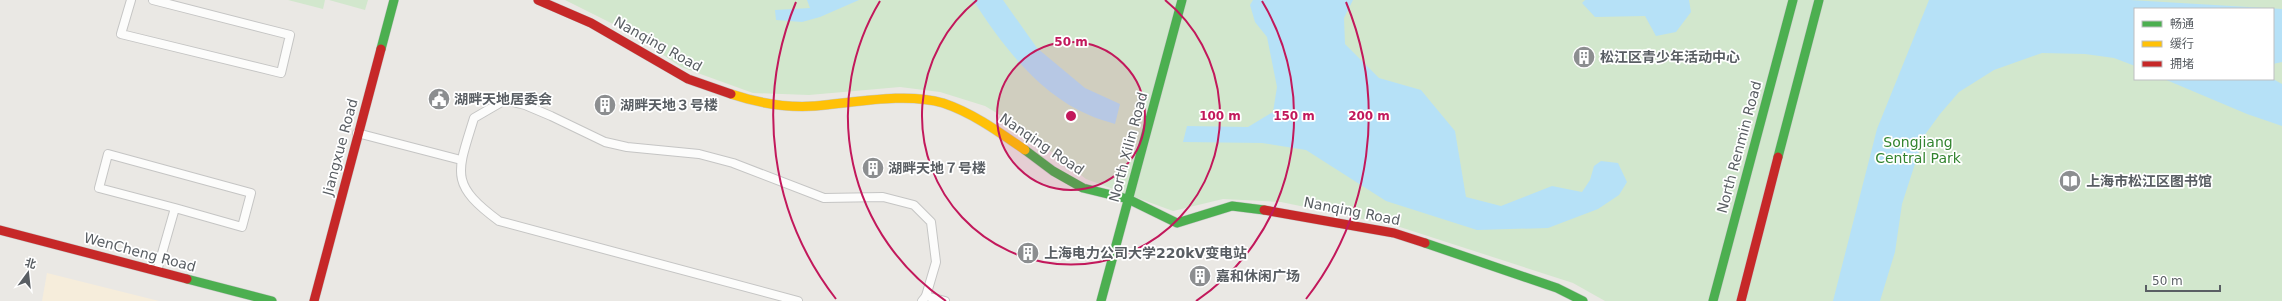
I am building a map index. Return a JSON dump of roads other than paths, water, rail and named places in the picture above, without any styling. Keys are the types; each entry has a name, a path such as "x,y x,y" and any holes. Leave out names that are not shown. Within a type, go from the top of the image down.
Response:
{"street":[{"path":"131,0 121,34 281,73 290,35 153,0"},
{"name":"Jiangxue Road","path":"314,301 394,0"},
{"name":"Nanqing Road","path":"538,0 591,23 688,79 758,103 814,106 844,102 909,99 942,104 973,116 1001,133 1053,171 1083,188 1128,199 1177,223 1232,206 1297,215 1394,232 1557,288 1583,301"},
{"name":"North Xilin Road","path":"1101,301 1182,0"},
{"name":"North Renmin Road","path":"1713,301 1793,0"},
{"path":"1741,301 1819,0"},
{"path":"798,301 499,221 476,204 461,181 461,160 474,118 505,100 525,105 605,142 627,147 699,154 733,163 824,198 883,197 914,205 931,222 935,249 936,262 924,298 945,301"},
{"path":"358,134 461,160"},
{"path":"108,154 251,193 242,227 175,208 99,188 108,154"},
{"path":"157,271 175,208"},
{"name":"WenCheng Road","path":"0,230 272,301"}],"water":[{"path":"807,0 859,0 820,17 802,22 776,20 775,10 810,8"},
{"path":"973,0 1003,0 1037,48 1085,88 1120,104 1115,124 1092,116 1071,106 1038,81 996,34"},
{"path":"1253,0 1353,0 1344,18 1345,44 1379,78 1421,90 1455,131 1466,197 1501,206 1552,186 1582,192 1590,180 1594,166 1601,161 1618,163 1627,182 1619,195 1598,209 1548,228 1477,230 1386,201 1306,150 1262,143 1183,142 1187,126 1248,127 1273,112 1277,87 1267,37 1255,22 1250,5"},
{"path":"1585,0 1689,0 1691,12 1676,32 1656,36 1645,16 1595,17 1582,3"},
{"path":"1929,0 2130,0 2265,8 2134,8 2134,66 2114,58 2085,54 2042,53 1994,70 1959,92 1924,136 1902,204 1895,252 1880,301 1833,301 1877,129"},
{"path":"2274,9 2282,9 2282,62 2274,64"},
{"path":"2166,80 2274,80 2282,84 2282,126 2247,114"}],"place":[{"name":"松江区青少年活动中心","path":"1584,57"},
{"name":"湖畔天地居委会","path":"439,99"},
{"name":"湖畔天地３号楼","path":"605,105"},
{"name":"湖畔天地７号楼","path":"873,168"},
{"name":"上海市松江区图书馆","path":"2070,181"},
{"name":"上海电力公司大学220kV变电站","path":"1028,253"},
{"name":"嘉和休闲广场","path":"1200,276"}],"park label":[{"name":"Songjiang Central Park","path":"1918,150"}]}
